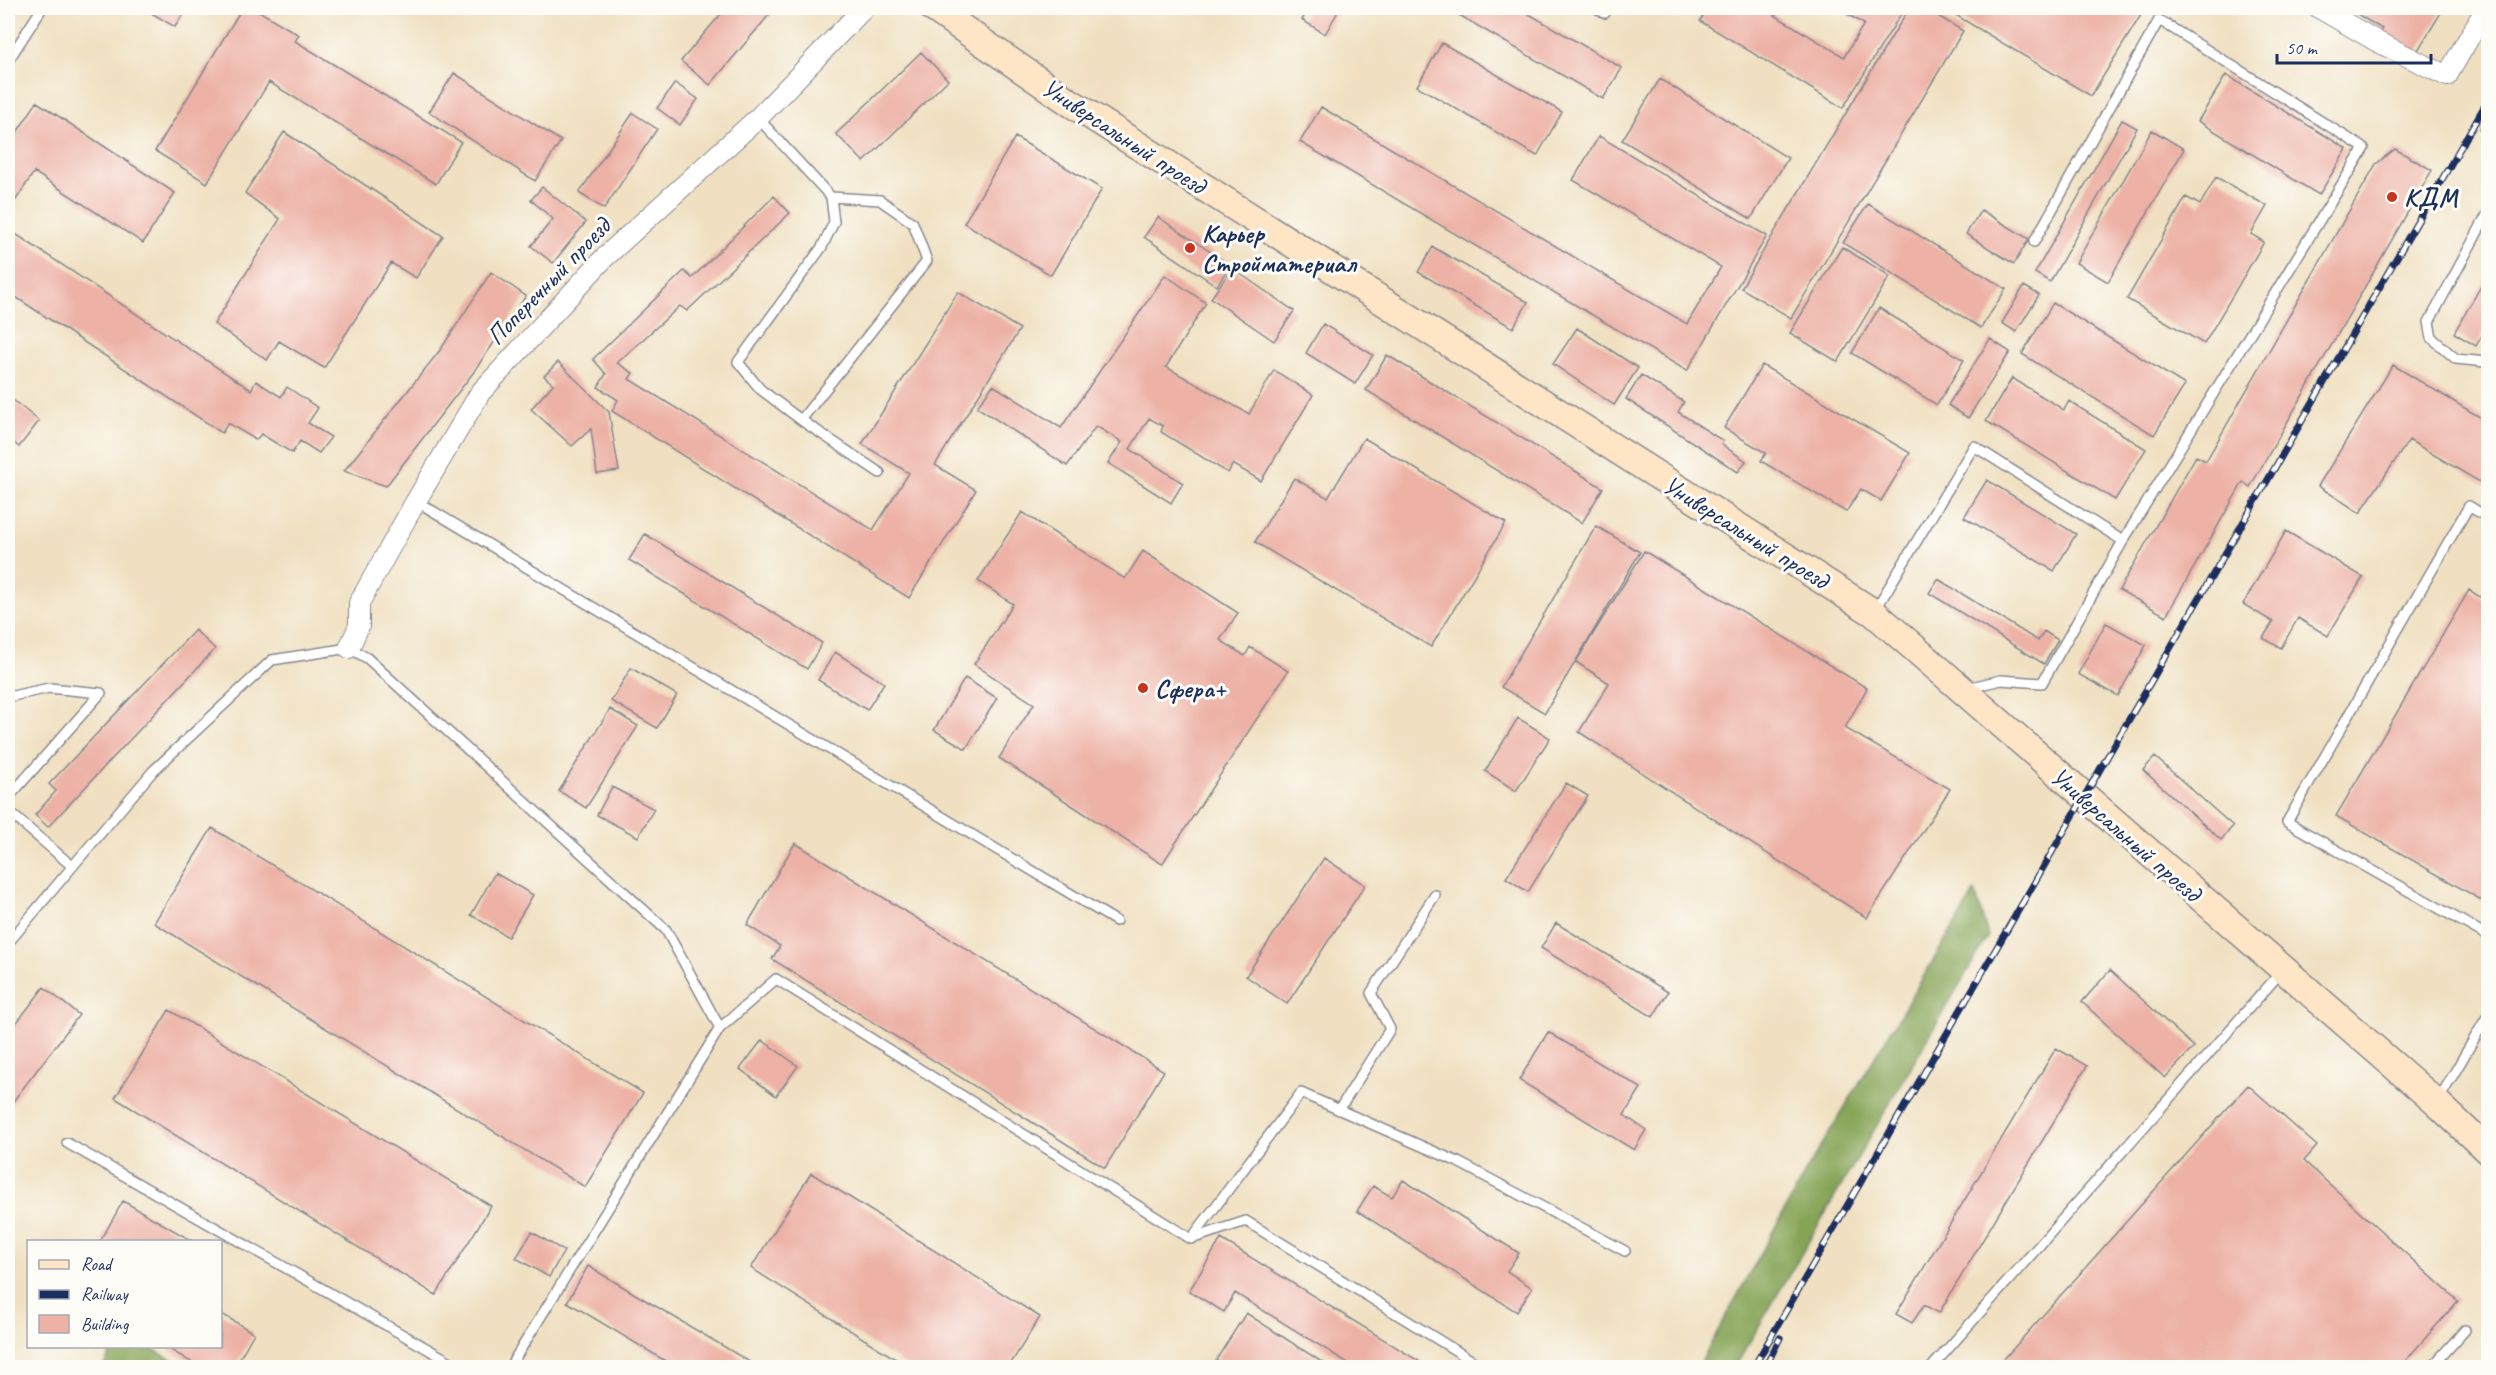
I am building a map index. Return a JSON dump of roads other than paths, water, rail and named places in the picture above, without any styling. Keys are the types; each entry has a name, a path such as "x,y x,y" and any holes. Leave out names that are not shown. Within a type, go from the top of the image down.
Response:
{"street":[{"name":"Поперечный проезд","path":"349,648 359,626 359,603 480,393 604,257 758,118 864,8"},
{"name":"Универсальный проезд","path":"933,8 1068,101 1874,613 2437,1103 2488,1151"},
{"path":"2319,8 2378,42 2447,75 2487,8"}],"lane":[{"path":"8,61 42,8"},
{"path":"1961,690 2001,680 2042,683 2123,541 2364,148 2159,20 2034,242"},
{"path":"758,118 831,197 834,222 822,247 738,362 760,389 801,420 880,473"},
{"path":"801,420 927,261 914,223 880,200 831,197"},
{"path":"2488,213 2429,322 2432,338 2456,358 2486,362 2488,360"},
{"path":"1874,613 1974,446 2123,541"},
{"path":"416,501 1116,921"},
{"path":"2488,518 2469,506 2287,822 2488,936"},
{"path":"8,943 153,771 272,660 349,648 367,658 666,930 720,1028"},
{"path":"8,697 49,688 101,693 8,798"},
{"path":"8,811 72,866"},
{"path":"1339,1110 1390,1029 1371,993 1435,895"},
{"path":"1931,1368 2283,970"},
{"path":"509,1368 720,1028 776,980 1191,1239"},
{"path":"2437,1103 2488,1015"},
{"path":"1191,1239 1301,1093 1458,1162 1624,1251"},
{"path":"67,1143 461,1368"},
{"path":"1191,1239 1246,1221 1484,1368"},
{"path":"2432,1368 2465,1330"}],"railway":[{"path":"1753,1368 2488,100"},
{"path":"1765,1368 1780,1338"}],"place":[{"name":"КДМ","path":"2392,197"},
{"name":"Карьер Стройматериал","path":"1190,248"},
{"name":"Сфера+","path":"1143,688"}]}
